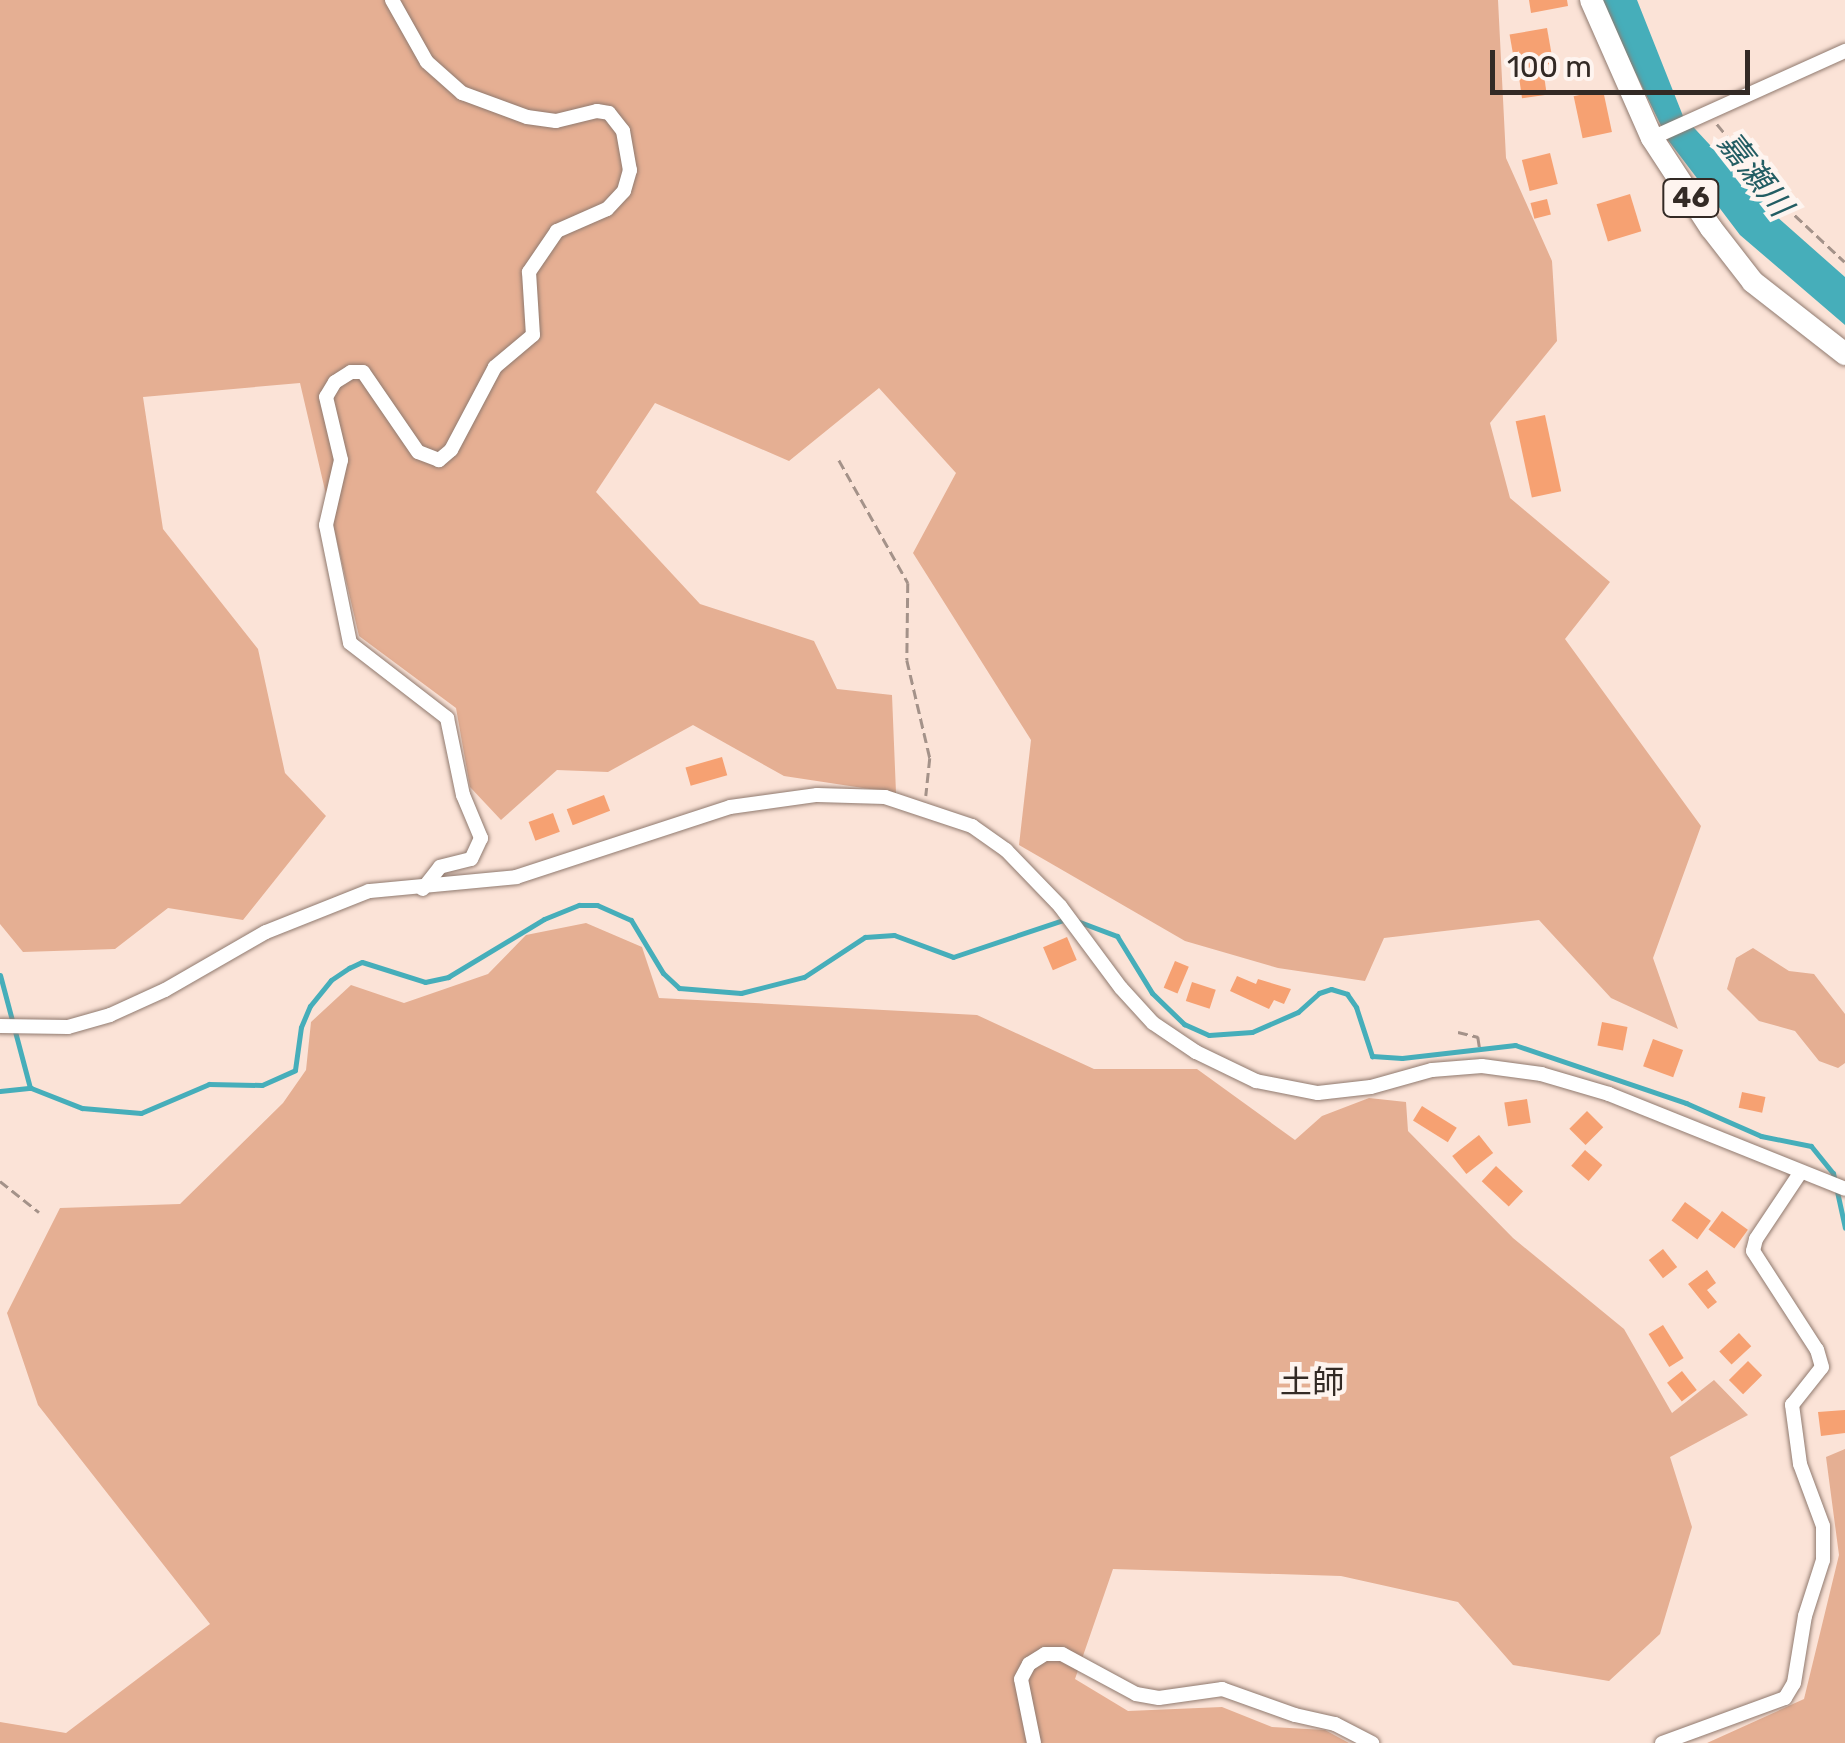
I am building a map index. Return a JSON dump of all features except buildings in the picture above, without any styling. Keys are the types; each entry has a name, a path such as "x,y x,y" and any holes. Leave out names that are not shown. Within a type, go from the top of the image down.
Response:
{"main road":[{"name":"46","path":"1591,0 1652,138 1711,228 1753,282 1845,354"}],"street":[{"path":"392,0 428,62 462,94 527,118 556,121 597,111 610,113 623,130 630,170 624,191 607,209 557,231 529,272 533,335 495,367 451,450 438,460 418,452 406,439 363,372 351,372 335,382 326,397 342,460 326,525 350,643 447,718 463,795 481,838 471,859 440,867 423,888"},
{"path":"1652,138 1845,51"},
{"path":"0,1026 68,1027 110,1016 326,904 369,892 516,877 730,807 817,795 885,796 972,826 1006,850 1060,906 1121,988 1153,1023 1196,1052 1256,1081 1318,1092 1370,1087 1432,1070 1482,1066 1541,1074 1609,1094 1845,1190"},
{"path":"1662,1743 1785,1698 1794,1683 1805,1616 1823,1560 1823,1526 1800,1464 1792,1405 1822,1367 1817,1350 1753,1251 1756,1239 1805,1175"},
{"path":"1034,1743 1022,1679 1029,1664 1045,1654 1062,1654 1136,1694 1160,1698 1222,1690 1295,1715 1336,1724 1372,1743"}],"path":[{"path":"1702,113 1784,206 1845,262"},
{"path":"839,460 908,583 907,660 930,758 925,808"},
{"path":"1458,1032 1478,1037"},
{"path":"0,1181 39,1212"}],"shaded area":[{"path":"0,0 1498,0 1506,158 1552,261 1557,341 1490,423 1510,498 1610,582 1565,639 1701,826 1653,958 1678,1029 1611,998 1539,920 1384,938 1365,981 1278,968 1185,941 1019,845 1031,740 913,553 956,473 879,388 789,461 655,403 596,492 700,604 814,641 837,689 892,695 896,793 784,776 693,725 608,772 557,770 501,820 470,787 456,708 359,636 300,383 143,397 163,529 258,649 285,773 326,816 243,920 168,908 115,949 23,952 0,924"},
{"path":"586,923 642,947 659,998 977,1015 1094,1069 1197,1069 1295,1140 1322,1116 1369,1098 1406,1102 1408,1131 1513,1238 1624,1329 1672,1413 1714,1380 1748,1415 1670,1457 1692,1527 1660,1634 1609,1681 1513,1665 1458,1602 1341,1576 1113,1569 1075,1679 1128,1711 1222,1707 1272,1727 1325,1730 1349,1743 0,1743 0,1722 66,1733 210,1624 38,1405 7,1313 60,1208 180,1204 283,1103 306,1070 311,1022 351,985 404,1003 488,974 526,935"},
{"path":"1753,948 1789,971 1814,974 1845,1014 1845,1063 1838,1068 1819,1061 1795,1031 1759,1021 1727,989 1736,958"},
{"path":"1845,1449 1845,1743 1707,1743 1804,1699 1839,1555 1826,1457"}],"water":[{"path":"1600,0 1637,0 1683,116 1776,216 1845,277 1845,325 1740,235 1668,140"}],"waterway":[{"path":"0,1091 31,1088 82,1108 141,1113 209,1084 262,1085 295,1070 301,1027 310,1006 331,980 349,968 362,962 425,982 448,977 544,919 579,905 597,905 631,920 663,973 679,988 741,993 804,977 865,937 894,935 953,957 1066,919"},
{"path":"1077,921 1117,936 1152,993 1184,1024 1209,1035 1252,1032 1298,1012 1319,993 1331,989 1347,994 1356,1007 1372,1056 1402,1058 1515,1045 1686,1103 1761,1136 1811,1146 1833,1173 1845,1228"},
{"path":"0,975 30,1088"}],"district":[{"name":"土師","path":"1312,1382"}],"water label":[{"name":"嘉瀬川","path":"1755,174"}]}
